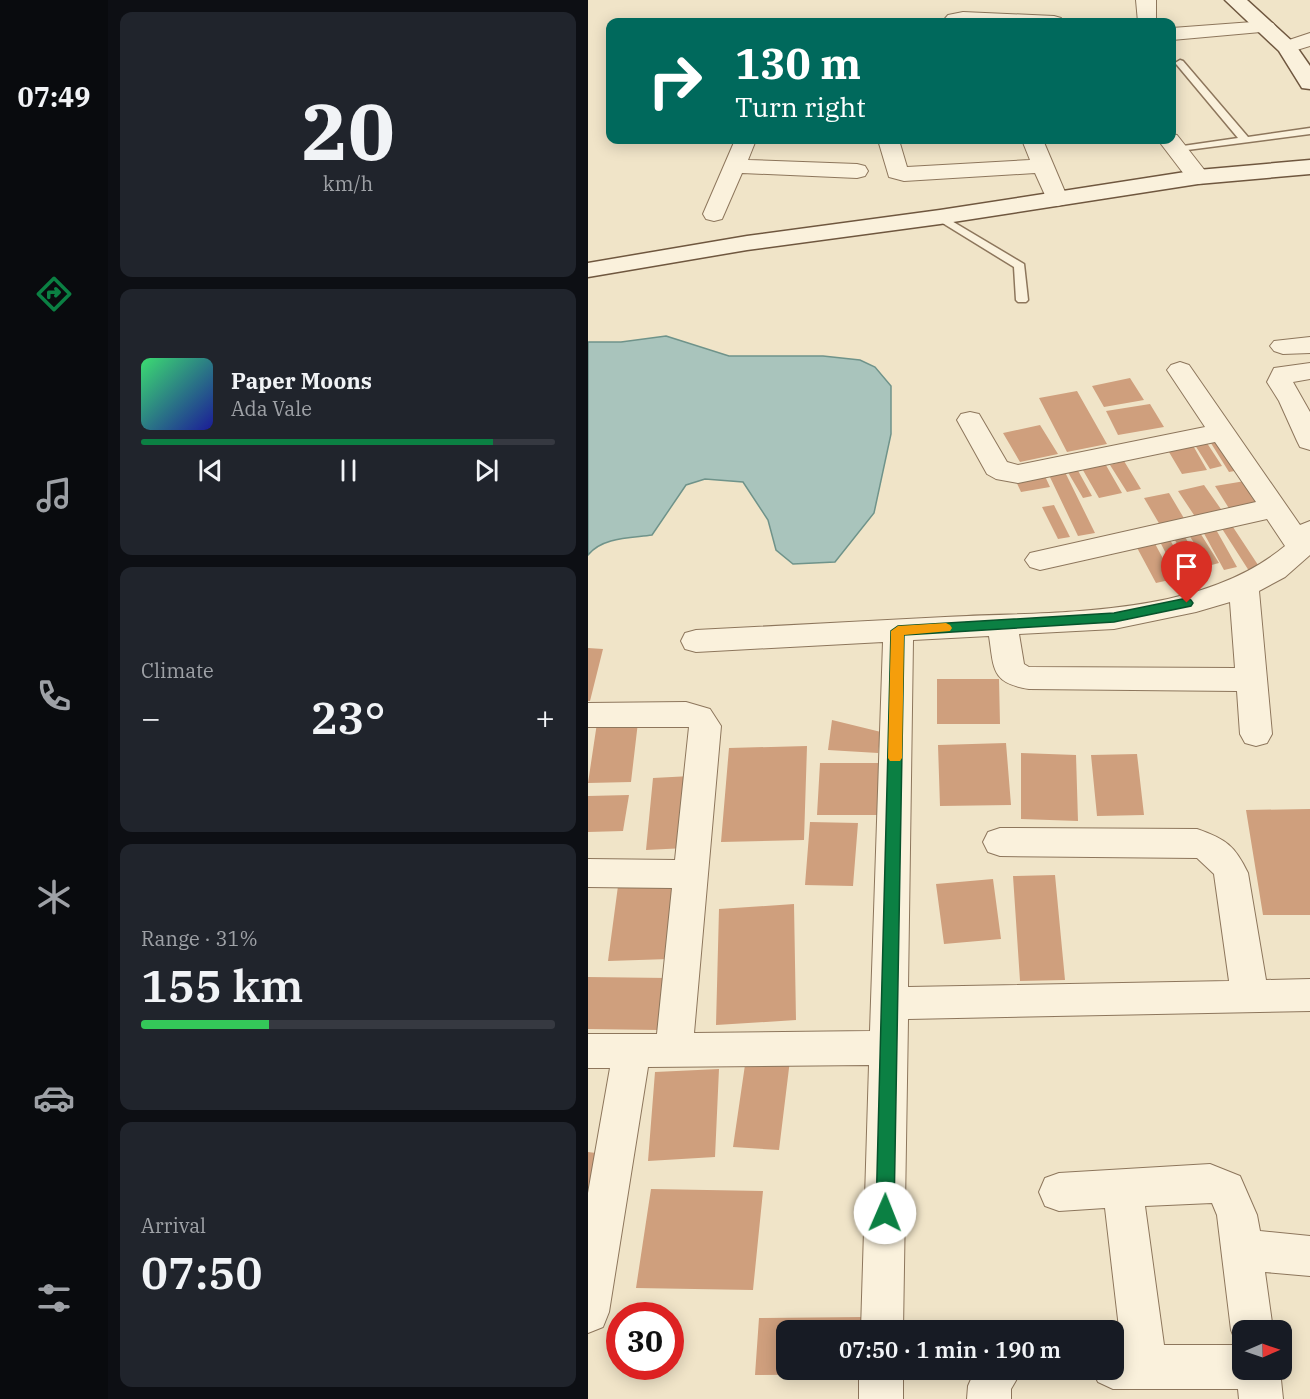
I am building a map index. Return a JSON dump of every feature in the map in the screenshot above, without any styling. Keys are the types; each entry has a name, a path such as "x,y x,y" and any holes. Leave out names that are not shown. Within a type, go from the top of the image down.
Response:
{"street":[{"path":"1146,0 1147,18"},
{"path":"1236,0 1287,47 1308,76"},
{"path":"1176,34 1266,27"},
{"path":"1287,47 1310,39"},
{"path":"714,214 743,144"},
{"path":"890,144 897,172 904,174 1044,166"},
{"path":"1035,144 1058,199"},
{"path":"1173,145 1198,177"},
{"path":"734,166 857,171"},
{"path":"588,270 747,243 939,217 1198,177 1310,167"},
{"path":"1283,346 1310,345"},
{"path":"696,641 1114,618 1167,608 1226,592 1273,573 1305,540 1273,508 1180,370"},
{"path":"1310,371 1283,374 1280,382 1292,401 1310,441"},
{"path":"970,420 997,468 1006,473 1017,474 1222,432"},
{"path":"1040,560 1273,508"},
{"path":"1244,585 1256,734"},
{"path":"1003,624 1009,669 1017,676 1252,680"},
{"path":"882,1320 898,631"},
{"path":"588,715 686,714 699,717 705,726 674,1051"},
{"path":"1000,842 1197,843 1213,848 1223,858 1231,873 1250,996"},
{"path":"588,873 691,874"},
{"path":"890,1003 1310,995"},
{"path":"588,1051 889,1048"},
{"path":"588,1312 632,1051"},
{"path":"1059,1192 1210,1183 1226,1189 1237,1215 1251,1320"},
{"path":"1123,1188 1129,1367 1232,1367"},
{"path":"1242,1249 1310,1256"},
{"path":"881,1380 881,1399"},
{"path":"989,1399 992,1380"},
{"path":"1259,1380 1262,1399"}],"lane":[{"path":"1180,63 1245,140"},
{"path":"1173,145 1245,140 1310,131"},
{"path":"939,217 1020,266 1022,300"}],"water":[{"path":"666,336 729,356 823,356 860,360 875,367 891,386 891,434 874,513 835,562 793,564 776,550 768,520 743,482 705,479 686,485 652,535 609,542 594,549 588,555 588,342 621,342"}],"building":[{"path":"1130,378 1144,400 1104,407 1092,386"},
{"path":"1077,391 1107,444 1067,452 1039,398"},
{"path":"1150,404 1164,427 1118,435 1106,411"},
{"path":"1040,425 1058,454 1020,462 1003,433"},
{"path":"1220,438 1240,470 1229,472 1209,440"},
{"path":"1205,440 1222,466 1210,469 1193,442"},
{"path":"1191,442 1207,470 1182,474 1166,447"},
{"path":"1103,460 1122,493 1099,498 1080,465"},
{"path":"1124,461 1141,489 1127,492 1110,465"},
{"path":"1076,467 1092,496 1083,498 1066,469"},
{"path":"1064,470 1095,533 1078,536 1048,473"},
{"path":"1043,472 1050,487 1021,492 1014,477"},
{"path":"1245,481 1259,505 1230,510 1215,486"},
{"path":"1204,485 1223,512 1196,518 1178,491"},
{"path":"1169,493 1185,520 1160,525 1144,498"},
{"path":"1054,505 1070,537 1058,539 1042,507"},
{"path":"1219,524 1231,524 1262,571 1251,574"},
{"path":"1214,526 1237,567 1224,570 1201,528"},
{"path":"1197,528 1219,563 1208,566 1186,530"},
{"path":"1182,532 1203,567 1192,570 1172,535"},
{"path":"1167,534 1188,573 1177,575 1157,536"},
{"path":"1153,540 1174,579 1156,583 1135,544"},
{"path":"588,648 603,649 590,701 588,701"},
{"path":"937,679 999,679 1000,724 937,724"},
{"path":"832,720 881,732 878,753 828,750"},
{"path":"638,722 631,782 588,783 597,723"},
{"path":"1006,743 1011,805 940,806 938,745"},
{"path":"807,746 804,840 721,842 729,748"},
{"path":"1021,753 1076,755 1078,821 1021,819"},
{"path":"1137,754 1144,815 1097,816 1091,755"},
{"path":"820,763 881,763 879,815 817,815"},
{"path":"691,776 686,848 646,850 653,778"},
{"path":"629,795 623,831 588,832 588,796"},
{"path":"1310,809 1310,915 1263,915 1246,810"},
{"path":"810,822 858,823 853,886 805,885"},
{"path":"1055,875 1065,980 1020,981 1013,876"},
{"path":"993,879 1001,939 944,944 936,884"},
{"path":"677,885 669,959 608,961 618,886"},
{"path":"794,904 796,1020 716,1025 719,909"},
{"path":"588,977 668,978 659,1030 588,1029"},
{"path":"746,1058 790,1060 779,1150 733,1147"},
{"path":"719,1069 715,1157 648,1161 655,1072"},
{"path":"588,1152 596,1153 589,1188 588,1188"},
{"path":"651,1189 763,1191 753,1290 636,1288"},
{"path":"866,1317 866,1320 776,1320 776,1375 755,1375 759,1318"}],"slow traffic":[{"path":"895,758 898,631 946,628"}],"route":[{"path":"885,1213 898,631 1114,618 1187,603"}]}
